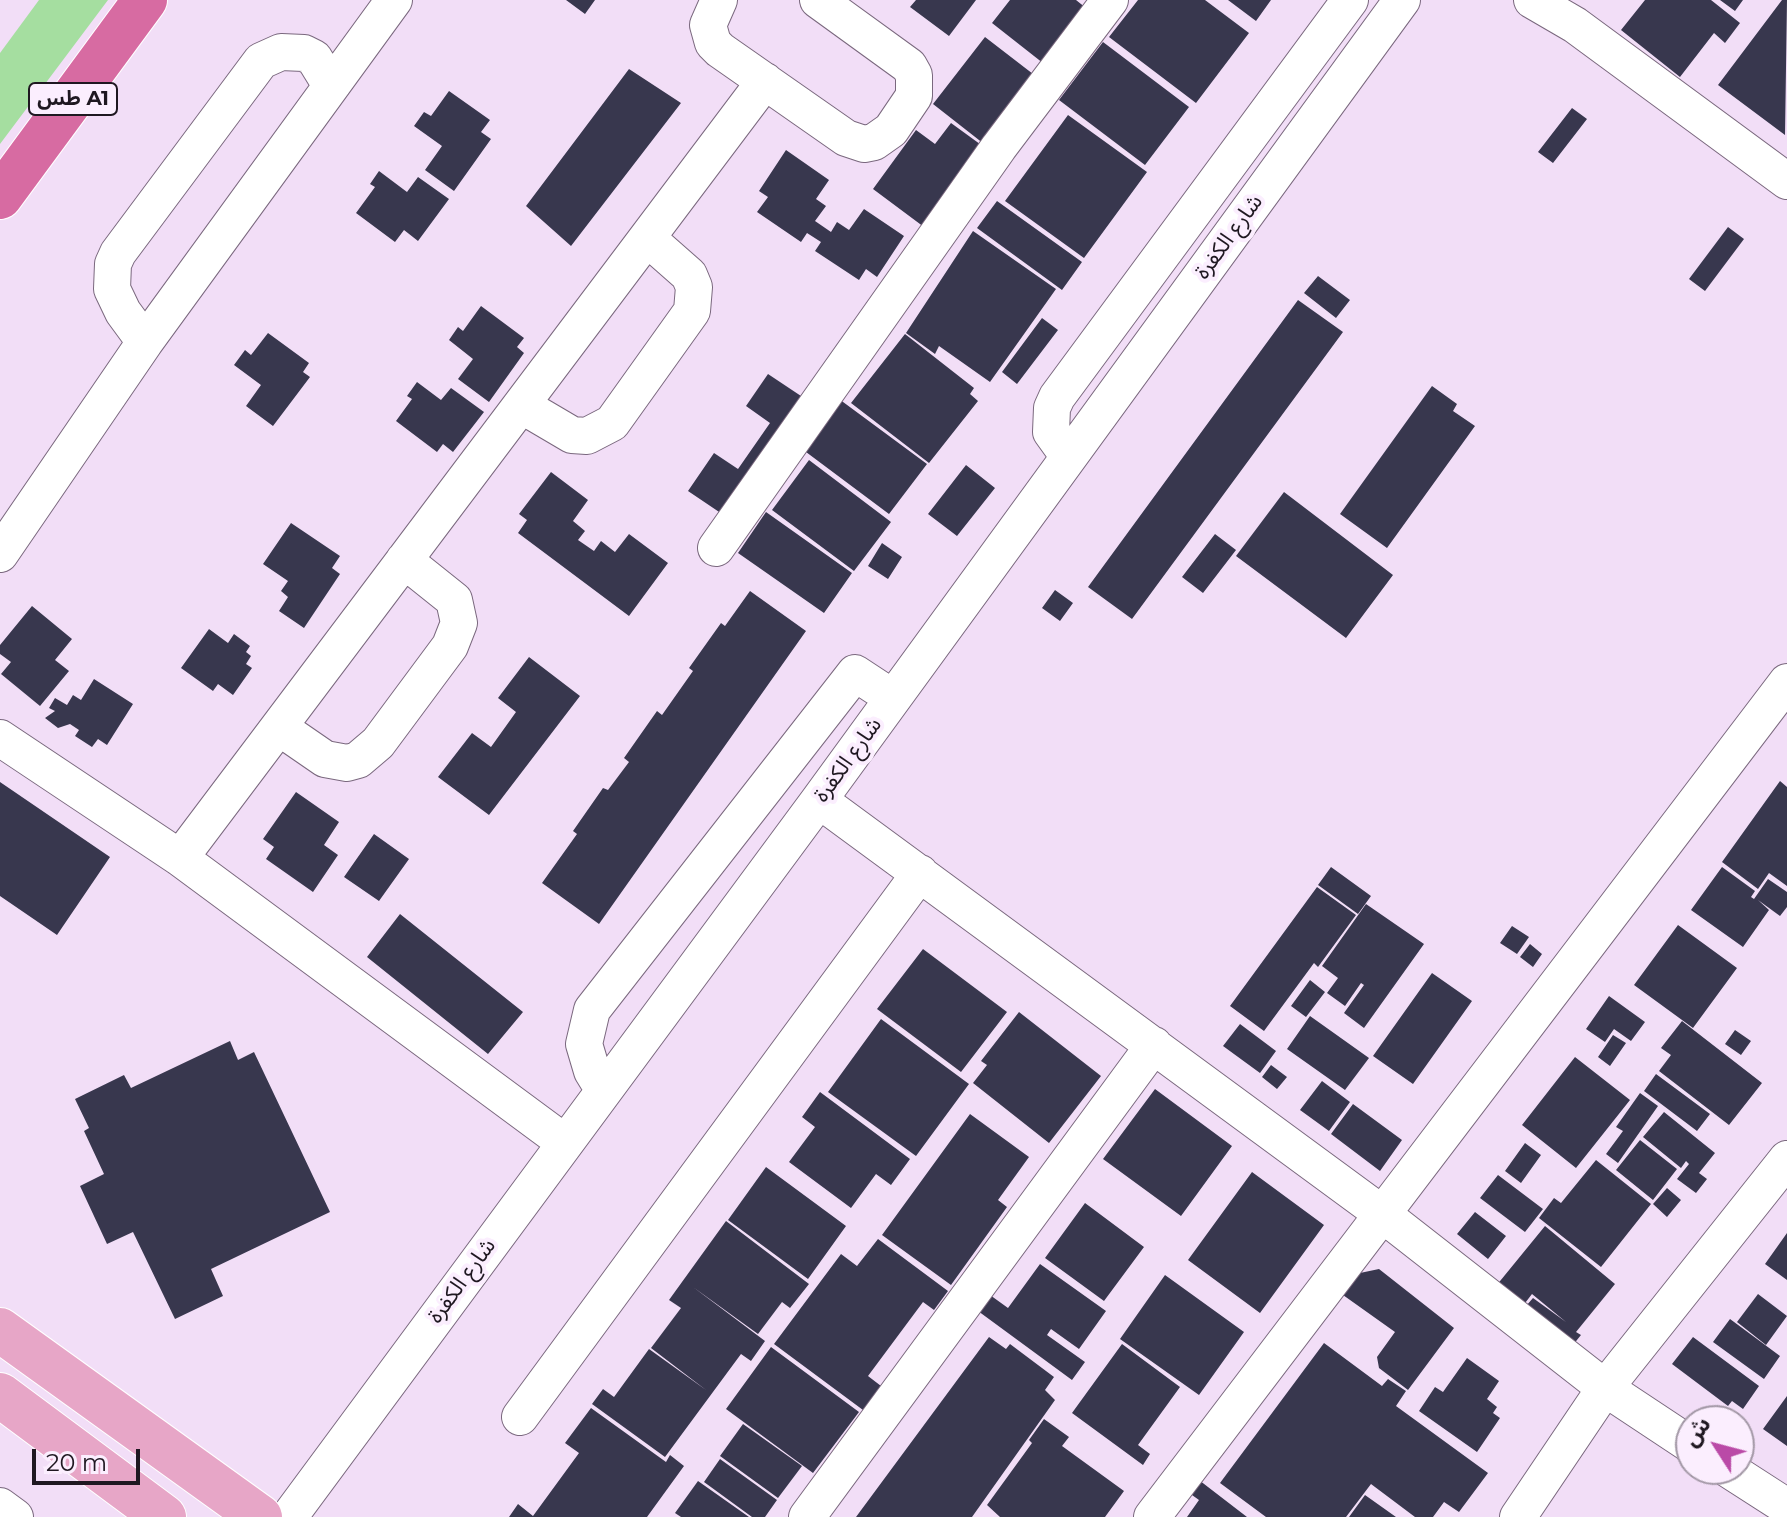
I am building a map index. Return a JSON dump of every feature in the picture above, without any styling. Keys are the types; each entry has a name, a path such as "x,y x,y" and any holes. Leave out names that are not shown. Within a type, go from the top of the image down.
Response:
{"highway":[{"name":"طس A1","path":"0,197 145,0"}],"main road":[{"path":"0,1330 260,1517"},
{"path":"0,1395 148,1512"}],"street":[{"path":"0,554 145,342 394,0"},
{"path":"719,0 708,25 713,43 846,138 864,144 883,137 908,105 916,85 909,66 818,0"},
{"path":"716,548 999,147 1110,0"},
{"path":"1069,457 1051,432 1052,408 1057,397 1350,0"},
{"path":"1532,0 1585,12 1784,173"},
{"name":"شارع الكفرة","path":"289,1517 819,800 1396,2"},
{"path":"145,342 123,312 112,289 113,264 118,253 261,61 281,52 304,53 314,58 330,84"},
{"path":"180,858 765,81"},
{"path":"521,405 572,435 587,436 612,423 692,311 694,287 689,275 647,238"},
{"path":"280,728 325,759 347,763 358,760 378,743 423,683 456,635 458,611 445,590 404,560"},
{"path":"603,1089 592,1071 584,1044 592,1010 855,673 893,698"},
{"path":"1152,1517 1787,682"},
{"path":"0,738 180,858 564,1142"},
{"path":"819,800 1381,1213 1605,1388 1675,1434"},
{"path":"520,1417 920,873"},
{"path":"807,1517 1154,1045"},
{"path":"1518,1517 1605,1388 1787,1159"},
{"path":"1753,1485 1787,1507"},
{"path":"0,1506 15,1517"}],"green space":[{"path":"39,0 108,0 0,144 0,53"}],"building":[{"path":"566,0 595,0 585,14"},
{"path":"916,0 976,0 949,36 910,7"},
{"path":"1010,0 1076,0 1091,12 1048,67 992,23"},
{"path":"1138,0 1205,0 1249,33 1196,103 1109,37"},
{"path":"1228,0 1271,0 1256,21"},
{"path":"1645,0 1711,0 1740,23 1725,43 1714,33 1680,77 1621,30"},
{"path":"1720,0 1743,0 1735,11"},
{"path":"1782,0 1787,0 1785,135 1718,85"},
{"path":"985,37 1046,84 993,151 933,104"},
{"path":"1103,42 1189,107 1145,165 1059,100"},
{"path":"629,69 681,103 571,246 526,206"},
{"path":"449,91 490,120 481,132 491,139 454,191 425,170 442,146 414,126 424,112 431,116"},
{"path":"1572,108 1587,119 1553,163 1538,152"},
{"path":"1068,115 1147,172 1084,258 1005,201"},
{"path":"951,123 984,147 924,227 873,189 916,130 935,144"},
{"path":"786,150 829,180 816,199 826,206 815,221 831,232 837,222 849,230 864,209 904,236 877,277 866,269 859,280 815,251 821,242 807,233 801,242 757,212 768,197 759,191"},
{"path":"379,171 407,192 418,177 449,199 418,241 404,230 395,242 356,213 375,187 370,184"},
{"path":"997,201 1082,262 1062,290 977,228"},
{"path":"1728,227 1744,239 1705,291 1689,279"},
{"path":"973,231 1056,289 990,382 939,346 935,354 906,333"},
{"path":"1318,276 1350,300 1336,318 1304,293"},
{"path":"1298,300 1343,332 1132,619 1088,587"},
{"path":"481,306 524,338 517,347 524,353 489,402 458,379 473,359 449,340 458,327 463,331"},
{"path":"1042,318 1058,330 1017,384 1002,372"},
{"path":"268,333 309,363 303,372 310,377 273,426 246,406 261,385 234,365 245,350 251,355"},
{"path":"905,334 974,388 970,394 978,401 929,463 851,403"},
{"path":"768,374 810,402 731,520 688,491 714,453 738,469 770,423 746,406"},
{"path":"417,382 441,400 451,388 484,412 453,452 443,444 437,452 396,421 412,399 407,396"},
{"path":"1432,386 1457,404 1453,411 1475,426 1387,548 1340,514"},
{"path":"839,399 927,464 889,514 802,449"},
{"path":"809,460 891,522 854,571 772,510"},
{"path":"966,465 995,488 957,536 928,514"},
{"path":"551,472 588,500 573,521 585,531 578,540 594,551 601,541 615,552 629,534 668,563 629,616 518,533 527,520 519,514"},
{"path":"1284,492 1393,575 1346,638 1236,556"},
{"path":"766,512 852,573 824,613 738,553"},
{"path":"291,523 340,556 332,568 340,574 304,628 279,611 288,597 281,591 288,581 263,564"},
{"path":"1215,534 1236,550 1203,593 1182,577"},
{"path":"882,543 902,557 888,579 868,566"},
{"path":"1055,590 1073,603 1060,621 1042,608"},
{"path":"750,591 806,631 599,924 542,883 577,834 573,831 603,788 608,790 629,762 624,758 657,711 662,715 693,671 689,668 721,623 725,626"},
{"path":"32,606 72,639 55,660 69,671 40,706 1,674 11,662 0,654 0,645"},
{"path":"209,629 228,643 234,634 250,646 246,652 251,656 246,664 252,668 233,695 218,684 213,691 181,668"},
{"path":"529,657 580,696 489,815 438,777 472,733 491,747 516,712 498,698"},
{"path":"94,679 133,704 107,745 98,739 92,747 75,736 79,730 70,724 58,728 45,718 55,711 49,708 55,698 67,705 73,695 81,700"},
{"path":"1780,781 1787,787 1787,886 1769,873 1758,889 1722,862"},
{"path":"0,782 110,857 57,935 0,896"},
{"path":"296,792 339,822 324,845 338,855 313,892 266,859 274,847 263,839"},
{"path":"374,834 409,859 379,901 344,877"},
{"path":"1331,867 1371,896 1358,914 1318,885"},
{"path":"1722,867 1755,891 1751,897 1754,899 1768,879 1787,892 1787,907 1780,916 1758,900 1769,910 1743,947 1691,910"},
{"path":"1317,887 1356,915 1318,967 1314,963 1264,1031 1230,1006"},
{"path":"1366,904 1424,944 1364,1028 1344,1013 1364,985 1361,983 1345,1006 1327,993 1338,978 1322,966"},
{"path":"400,914 523,1012 488,1054 367,957"},
{"path":"1678,925 1737,968 1693,1028 1634,985"},
{"path":"1512,926 1529,937 1517,954 1500,943"},
{"path":"1530,944 1542,954 1533,967 1520,957"},
{"path":"923,949 1007,1012 961,1072 877,1009"},
{"path":"1432,973 1472,1001 1413,1084 1373,1056"},
{"path":"1310,980 1325,992 1306,1017 1291,1006"},
{"path":"1609,996 1645,1022 1631,1041 1614,1029 1605,1042 1586,1029"},
{"path":"1019,1012 1101,1076 1049,1143 973,1083 987,1065 981,1061"},
{"path":"1310,1016 1369,1058 1345,1090 1287,1049"},
{"path":"881,1019 969,1084 916,1156 828,1092"},
{"path":"1682,1021 1762,1083 1729,1125 1659,1071 1671,1055 1661,1048"},
{"path":"1240,1024 1276,1051 1260,1073 1223,1046"},
{"path":"1735,1030 1751,1041 1741,1055 1725,1044"},
{"path":"1613,1035 1626,1043 1610,1066 1598,1057"},
{"path":"230,1041 238,1060 254,1052 330,1212 211,1269 223,1296 175,1319 133,1232 107,1244 80,1186 104,1174 84,1131 89,1128 75,1099 124,1075 131,1088"},
{"path":"1575,1057 1630,1100 1576,1168 1522,1125"},
{"path":"1271,1065 1287,1077 1277,1089 1262,1077"},
{"path":"1656,1074 1710,1114 1697,1131 1644,1091"},
{"path":"1322,1081 1350,1102 1329,1131 1300,1110"},
{"path":"1155,1089 1232,1146 1181,1216 1103,1159"},
{"path":"820,1092 910,1159 891,1185 876,1174 851,1208 789,1162 815,1127 802,1117"},
{"path":"1640,1093 1658,1106 1618,1163 1606,1154 1623,1131 1616,1127"},
{"path":"1353,1104 1402,1140 1380,1171 1331,1134"},
{"path":"1664,1112 1715,1153 1699,1173 1707,1179 1696,1193 1677,1179 1689,1164 1686,1161 1681,1168 1643,1137"},
{"path":"970,1114 1029,1157 998,1200 1007,1207 951,1285 882,1235"},
{"path":"1640,1140 1677,1169 1653,1200 1616,1170"},
{"path":"1525,1143 1541,1155 1521,1183 1505,1171"},
{"path":"1596,1160 1651,1204 1601,1267 1539,1218 1554,1198 1561,1203"},
{"path":"766,1167 846,1226 808,1279 728,1220"},
{"path":"1252,1172 1324,1225 1260,1313 1188,1260"},
{"path":"1498,1175 1543,1209 1525,1232 1480,1198"},
{"path":"1667,1188 1681,1200 1667,1217 1653,1204"},
{"path":"1085,1203 1144,1247 1104,1301 1045,1258"},
{"path":"1475,1212 1506,1236 1488,1259 1457,1234"},
{"path":"726,1221 809,1284 790,1308 782,1302 758,1334 693,1287 765,1341 751,1361 741,1354 665,1457 592,1404 603,1389 614,1397 649,1349 706,1390 651,1348 681,1308 669,1300"},
{"path":"1545,1226 1615,1284 1576,1332 1581,1335 1568,1351 1520,1313 1533,1298 1566,1322 1532,1294 1522,1307 1496,1286"},
{"path":"1787,1233 1787,1280 1765,1264"},
{"path":"878,1239 948,1291 934,1310 923,1302 868,1376 881,1386 863,1410 774,1344 841,1254 857,1266"},
{"path":"1040,1264 1106,1311 1079,1349 1051,1329 1047,1335 1085,1362 1072,1380 978,1311 990,1295 1008,1308"},
{"path":"1379,1269 1454,1328 1408,1390 1379,1368 1377,1357 1395,1332 1343,1295 1360,1273"},
{"path":"1165,1275 1244,1332 1199,1395 1120,1339"},
{"path":"1758,1294 1787,1316 1766,1345 1737,1322"},
{"path":"1730,1319 1780,1356 1764,1379 1713,1342"},
{"path":"989,1337 1006,1349 1010,1344 1054,1377 1045,1390 1055,1400 972,1517 856,1517"},
{"path":"1693,1337 1759,1386 1746,1405 1732,1401 1727,1405 1672,1364"},
{"path":"1324,1343 1382,1386 1388,1379 1406,1391 1396,1406 1488,1473 1459,1512 1444,1502 1433,1517 1415,1517 1371,1484 1346,1517 1266,1517 1220,1483"},
{"path":"1122,1344 1180,1387 1138,1445 1150,1454 1143,1465 1072,1413"},
{"path":"771,1347 859,1412 813,1473 726,1409"},
{"path":"1467,1358 1499,1381 1487,1399 1497,1407 1493,1413 1500,1418 1477,1452 1419,1411 1435,1387 1443,1392"},
{"path":"1787,1396 1787,1446 1763,1429"},
{"path":"591,1408 666,1462 670,1455 684,1466 647,1517 509,1517 518,1504 533,1516 579,1453 565,1443"},
{"path":"1044,1419 1069,1437 1062,1446 1124,1491 1105,1517 1000,1517 987,1505 1032,1443 1029,1440"},
{"path":"743,1424 802,1466 778,1498 720,1456"},
{"path":"720,1459 777,1500 765,1517 752,1517 704,1482"},
{"path":"1195,1477 1247,1517 1187,1517 1199,1500 1185,1490"},
{"path":"698,1481 749,1517 681,1517 675,1513"},
{"path":"1365,1495 1396,1517 1349,1517"}]}
